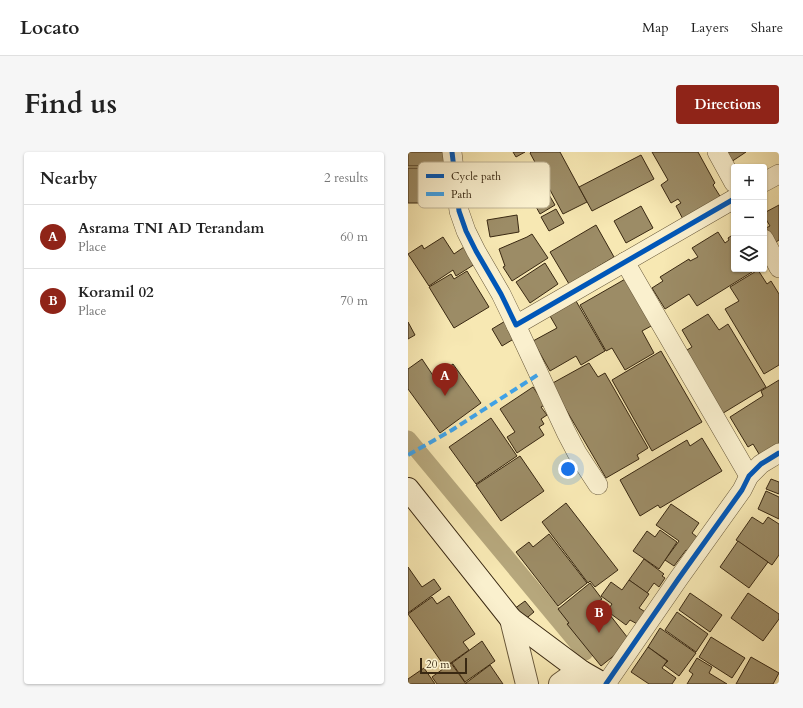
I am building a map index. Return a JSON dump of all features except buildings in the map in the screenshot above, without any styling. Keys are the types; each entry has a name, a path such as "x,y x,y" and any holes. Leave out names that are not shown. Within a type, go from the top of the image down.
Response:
{"main road":[{"path":"408,489 511,619 582,672 603,684"},
{"path":"511,619 527,684"},
{"path":"560,684 582,672"}],"street":[{"path":"452,152 453,162"},
{"path":"717,152 731,177"},
{"path":"767,180 779,174"},
{"path":"516,325 732,200"},
{"path":"459,208 466,231 516,325 566,432 577,453 598,485"},
{"path":"767,245 779,268"},
{"path":"625,262 749,476"},
{"path":"606,684 678,578 742,490 749,476 760,464 779,453"}],"waterway":[{"path":"408,439 585,652"}],"marked path":[{"path":"408,455 452,430 539,374"}],"cycle path":[{"path":"452,152 453,162"},
{"path":"459,208 466,231 501,294 516,325 732,200"},
{"path":"606,684 742,490 749,476 761,464 779,453"}],"place":[{"name":"Asrama TNI AD Terandam","path":"445,396"},
{"name":"Koramil 02","path":"599,633"}]}
